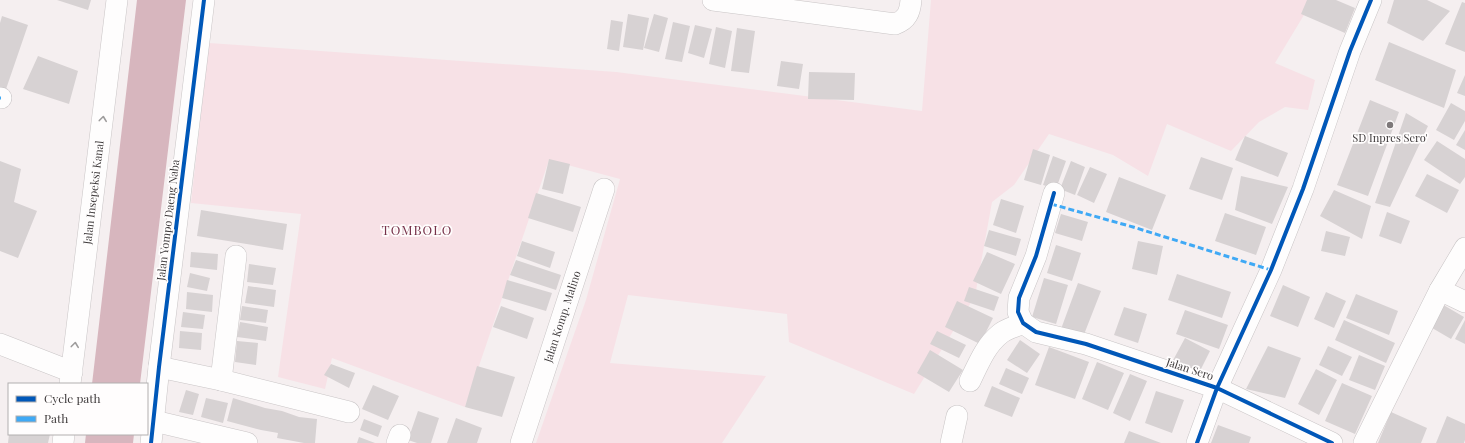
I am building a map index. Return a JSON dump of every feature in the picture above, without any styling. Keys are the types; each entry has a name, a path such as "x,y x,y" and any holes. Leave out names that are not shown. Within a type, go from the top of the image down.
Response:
{"street":[{"name":"Jalan Insepeksi Kanal","path":"71,378 117,0"},
{"name":"Jalan Yompo Daeng Naba","path":"151,443 158,367 204,0"},
{"path":"713,0 895,24 906,18 911,0"},
{"path":"1197,443 1218,388 1271,270 1303,189 1350,51 1371,0"},
{"name":"Jalan Komp. Malino","path":"521,443 604,189"},
{"path":"970,382 983,354 992,341 1001,334 1029,327 1018,312 1019,298 1036,256 1054,193"},
{"path":"1364,443 1440,290 1465,248"},
{"path":"221,380 236,256"},
{"path":"1440,290 1465,302"},
{"name":"Jalan Sero","path":"1029,327 1086,344 1218,388 1332,443"},
{"path":"0,344 71,378"},
{"path":"158,367 221,380 349,412"},
{"path":"950,443 957,416"},
{"path":"154,421 247,443"}],"shaded area":[{"path":"137,0 186,0 140,383 92,383"},
{"path":"931,0 1313,0 1275,63 1315,80 1308,110 1285,107 1259,122 1231,151 1167,124 1148,176 1113,155 1049,134 1014,185 992,202 975,296 914,394 789,342 787,314 628,295 610,363 766,376 722,443 536,443 586,300 620,179 549,160 465,407 332,358 325,389 278,377 301,214 191,203 209,43 616,72 922,111"},
{"path":"86,435 134,435 133,443 85,443"}],"building":[{"path":"57,0 91,0 88,10"},
{"path":"1307,0 1336,0 1355,8 1345,33 1301,14"},
{"path":"1394,0 1427,0 1450,11 1423,41 1387,23"},
{"path":"1462,2 1465,3 1465,52 1445,44"},
{"path":"628,14 649,18 643,50 623,47"},
{"path":"654,14 668,18 659,52 644,48"},
{"path":"2,16 28,25 5,92 0,90 0,23"},
{"path":"611,20 623,22 619,51 607,49"},
{"path":"673,22 690,26 682,62 665,59"},
{"path":"695,25 712,29 704,58 688,53"},
{"path":"716,27 732,31 725,68 709,64"},
{"path":"737,28 755,31 749,73 731,71"},
{"path":"1389,42 1456,70 1444,108 1375,80"},
{"path":"38,56 78,71 69,104 23,89"},
{"path":"781,61 803,64 799,89 777,86"},
{"path":"809,72 855,73 854,100 808,99"},
{"path":"1465,75 1465,96 1457,93"},
{"path":"1370,100 1399,112 1368,196 1337,185"},
{"path":"1451,103 1465,111 1465,121 1454,140 1436,130"},
{"path":"1406,113 1428,126 1390,207 1375,203"},
{"path":"1465,130 1465,150 1456,145"},
{"path":"1245,136 1288,153 1278,177 1235,160"},
{"path":"1437,141 1465,159 1465,177 1460,184 1424,160"},
{"path":"1033,149 1050,155 1041,185 1024,180"},
{"path":"1053,156 1066,161 1056,189 1043,185"},
{"path":"1201,157 1233,168 1222,200 1189,189"},
{"path":"549,159 570,164 563,194 542,189"},
{"path":"0,161 21,169 14,202 37,211 18,258 0,251"},
{"path":"1071,161 1085,167 1075,195 1060,189"},
{"path":"1090,167 1107,174 1094,203 1077,195"},
{"path":"1427,174 1459,190 1447,213 1415,196"},
{"path":"1241,176 1288,187 1272,224 1235,210"},
{"path":"1119,177 1166,195 1152,230 1106,212"},
{"path":"1334,190 1371,206 1362,239 1320,216"},
{"path":"536,193 581,207 573,232 528,218"},
{"path":"1001,199 1024,206 1016,233 993,225"},
{"path":"201,210 287,224 283,250 197,236"},
{"path":"1387,212 1410,221 1401,244 1379,236"},
{"path":"1225,213 1266,227 1256,255 1215,241"},
{"path":"1061,214 1088,222 1082,241 1055,233"},
{"path":"989,230 1021,239 1016,256 984,246"},
{"path":"1326,231 1350,237 1345,256 1321,251"},
{"path":"522,241 555,252 550,268 517,256"},
{"path":"1138,241 1163,246 1157,275 1132,269"},
{"path":"1056,245 1081,253 1072,281 1047,273"},
{"path":"191,252 218,254 217,270 190,267"},
{"path":"987,252 1015,264 1001,294 973,281"},
{"path":"516,260 561,275 556,290 510,275"},
{"path":"249,264 276,268 273,285 247,282"},
{"path":"190,273 210,278 207,291 187,287"},
{"path":"1177,274 1231,292 1222,318 1168,300"},
{"path":"1044,278 1068,285 1056,324 1032,317"},
{"path":"507,280 552,293 546,311 502,298"},
{"path":"1078,283 1101,291 1083,337 1061,329"},
{"path":"1283,285 1310,297 1298,327 1270,316"},
{"path":"248,286 276,290 274,307 245,303"},
{"path":"969,287 999,297 994,311 964,301"},
{"path":"187,292 213,295 212,312 186,309"},
{"path":"1326,292 1346,301 1334,328 1314,319"},
{"path":"1356,294 1398,311 1389,335 1346,318"},
{"path":"957,301 993,318 980,344 945,327"},
{"path":"1440,303 1464,317 1451,339 1427,325"},
{"path":"242,306 268,310 266,323 240,320"},
{"path":"501,306 534,318 527,339 493,327"},
{"path":"1124,307 1147,314 1138,343 1114,335"},
{"path":"1185,310 1228,325 1219,349 1176,334"},
{"path":"183,312 205,315 203,329 181,327"},
{"path":"1344,320 1395,343 1386,363 1335,340"},
{"path":"1465,320 1465,344 1455,339"},
{"path":"240,322 268,327 266,341 237,337"},
{"path":"180,331 202,333 201,350 179,348"},
{"path":"937,331 966,345 959,358 930,344"},
{"path":"1185,338 1210,351 1197,377 1171,364"},
{"path":"1020,340 1040,354 1027,373 1007,360"},
{"path":"237,341 258,343 256,365 235,362"},
{"path":"1268,346 1301,358 1285,398 1246,389"},
{"path":"1328,346 1352,357 1342,376 1319,365"},
{"path":"1049,347 1089,362 1075,399 1035,385"},
{"path":"930,350 963,370 949,392 917,373"},
{"path":"1359,355 1385,366 1375,390 1349,380"},
{"path":"1097,362 1124,373 1108,410 1082,399"},
{"path":"331,364 355,373 349,388 324,375"},
{"path":"477,366 515,377 502,417 465,407"},
{"path":"1006,368 1029,378 1022,394 999,384"},
{"path":"1316,369 1337,380 1319,415 1298,404"},
{"path":"1130,374 1147,381 1130,421 1113,413"},
{"path":"1342,383 1372,396 1355,434 1325,421"},
{"path":"373,385 399,396 388,420 362,409"},
{"path":"992,386 1020,398 1012,417 984,406"},
{"path":"186,390 199,394 193,415 179,412"},
{"path":"1156,391 1184,400 1172,433 1145,423"},
{"path":"206,398 228,403 223,423 201,417"},
{"path":"233,398 299,417 317,419 315,443 304,443 277,438 278,433 227,421"},
{"path":"418,411 439,418 431,443 417,443 408,440"},
{"path":"1391,412 1427,428 1421,443 1378,443"},
{"path":"1447,416 1465,424 1464,443 1436,443"},
{"path":"456,418 482,428 477,443 447,443"},
{"path":"364,419 382,426 378,437 360,430"},
{"path":"1218,425 1251,437 1249,443 1211,443"},
{"path":"1129,431 1161,443 1124,443"},
{"path":"9,435 50,435 48,443 8,443"},
{"path":"359,437 375,443 357,443"}],"marked path":[{"path":"1051,204 1133,227 1271,270"}],"cycle path":[{"path":"151,443 204,0"},
{"path":"1197,443 1217,388 1271,270 1303,189 1350,51 1371,0"},
{"path":"1054,193 1036,256 1019,298 1018,312 1023,323 1036,332 1086,344 1217,388 1332,443"}],"place":[{"name":"SD Inpres Sero'","path":"1390,125"}],"district":[{"name":"TOMBOLO","path":"417,230"}]}
